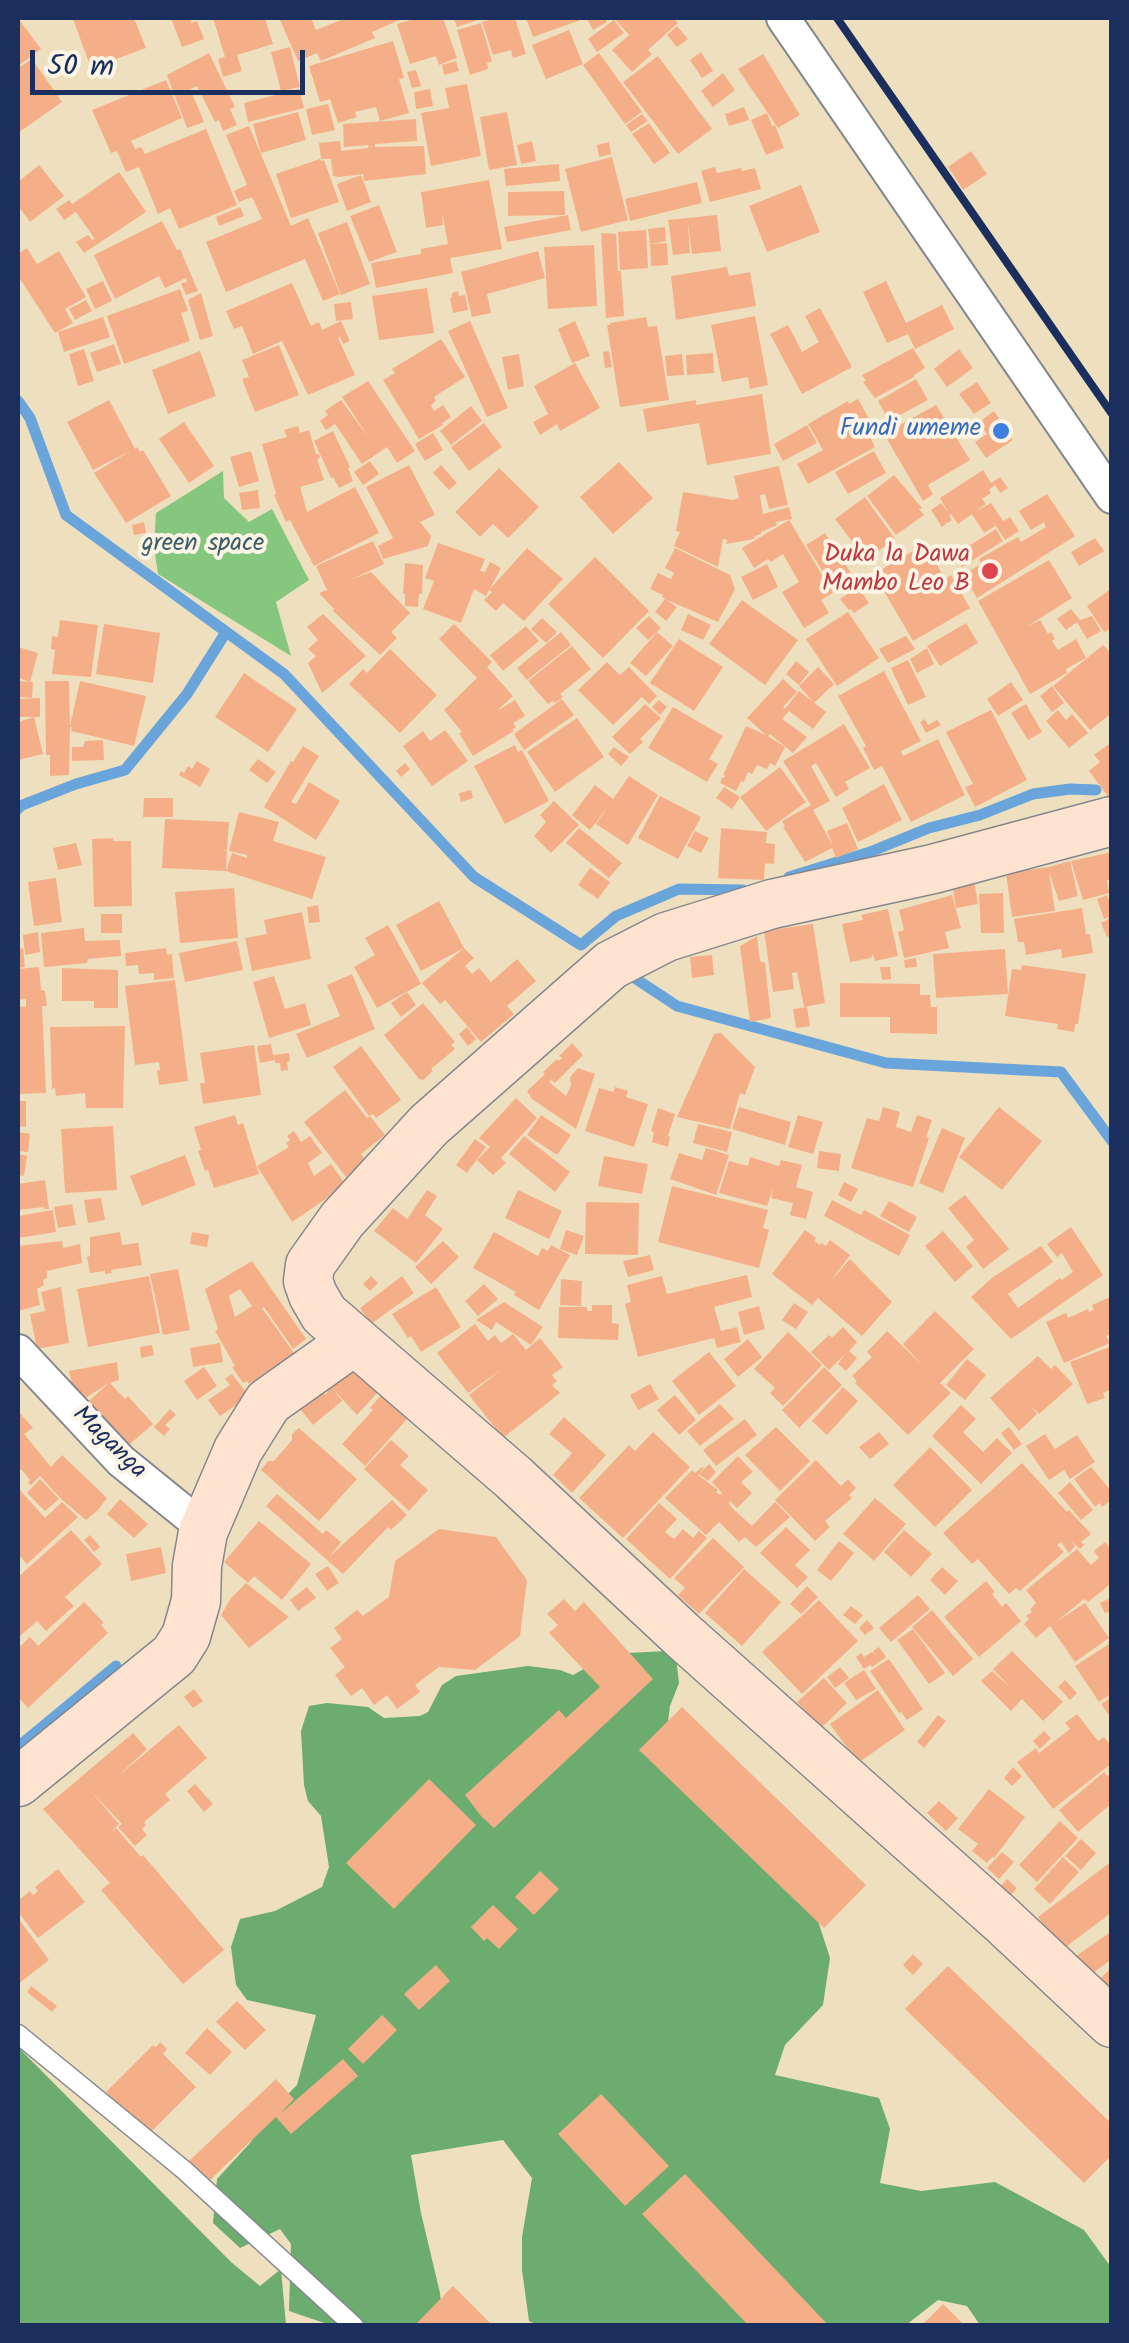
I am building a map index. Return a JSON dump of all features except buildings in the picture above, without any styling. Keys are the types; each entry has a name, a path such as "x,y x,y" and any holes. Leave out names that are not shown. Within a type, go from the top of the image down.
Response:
{"street":[{"path":"783,18 1112,497"},
{"path":"1112,821 933,870 772,904 666,936 611,965 430,1125 342,1220 310,1266 308,1281 324,1314 514,1478 1112,2023"},
{"path":"18,1782 174,1655 186,1636 196,1601 203,1532 238,1450 268,1402 354,1341"},
{"name":"Maganga","path":"18,1351 121,1461 200,1525 203,1532"}],"lane":[{"path":"18,2034 184,2170 354,2326"}],"green space":[{"name":"green space","path":"223,471 224,498 249,522 272,509 309,580 276,602 291,656 158,574 154,547 156,513"},
{"path":"666,1651 676,1657 679,1683 670,1706 665,1746 809,1893 830,1958 823,2005 785,2045 775,2075 879,2098 890,2129 880,2183 921,2191 995,2182 1084,2230 1111,2267 1111,2325 980,2325 967,2306 938,2300 906,2325 537,2325 529,2321 522,2270 522,2237 532,2178 503,2140 411,2155 443,2325 330,2325 289,2311 291,2244 280,2229 240,2248 213,2223 217,2179 297,2085 316,2015 247,2000 236,1985 231,1947 240,1919 275,1911 322,1887 329,1867 321,1816 308,1801 304,1785 301,1731 309,1706 327,1703 368,1707 384,1718 420,1716 428,1712 442,1685 456,1676 528,1666 573,1675 610,1654"},
{"path":"18,2047 231,2262 260,2286 281,2269 286,2325 18,2325"}],"waterway":[{"path":"18,401 30,418 66,515 284,674 474,877 581,945 616,916 679,889 743,890"},
{"path":"18,809 76,784 125,770 187,694 226,632"},
{"path":"789,877 1033,794 1096,790"},
{"path":"627,973 677,1006 886,1063 1061,1072 1112,1141"},
{"path":"18,1747 116,1666"}],"railway":[{"path":"837,18 1112,414"}],"place":[{"name":"Fundi umeme","path":"1001,431"},
{"name":"Duka la Dawa Mambo Leo B","path":"990,571"}]}
